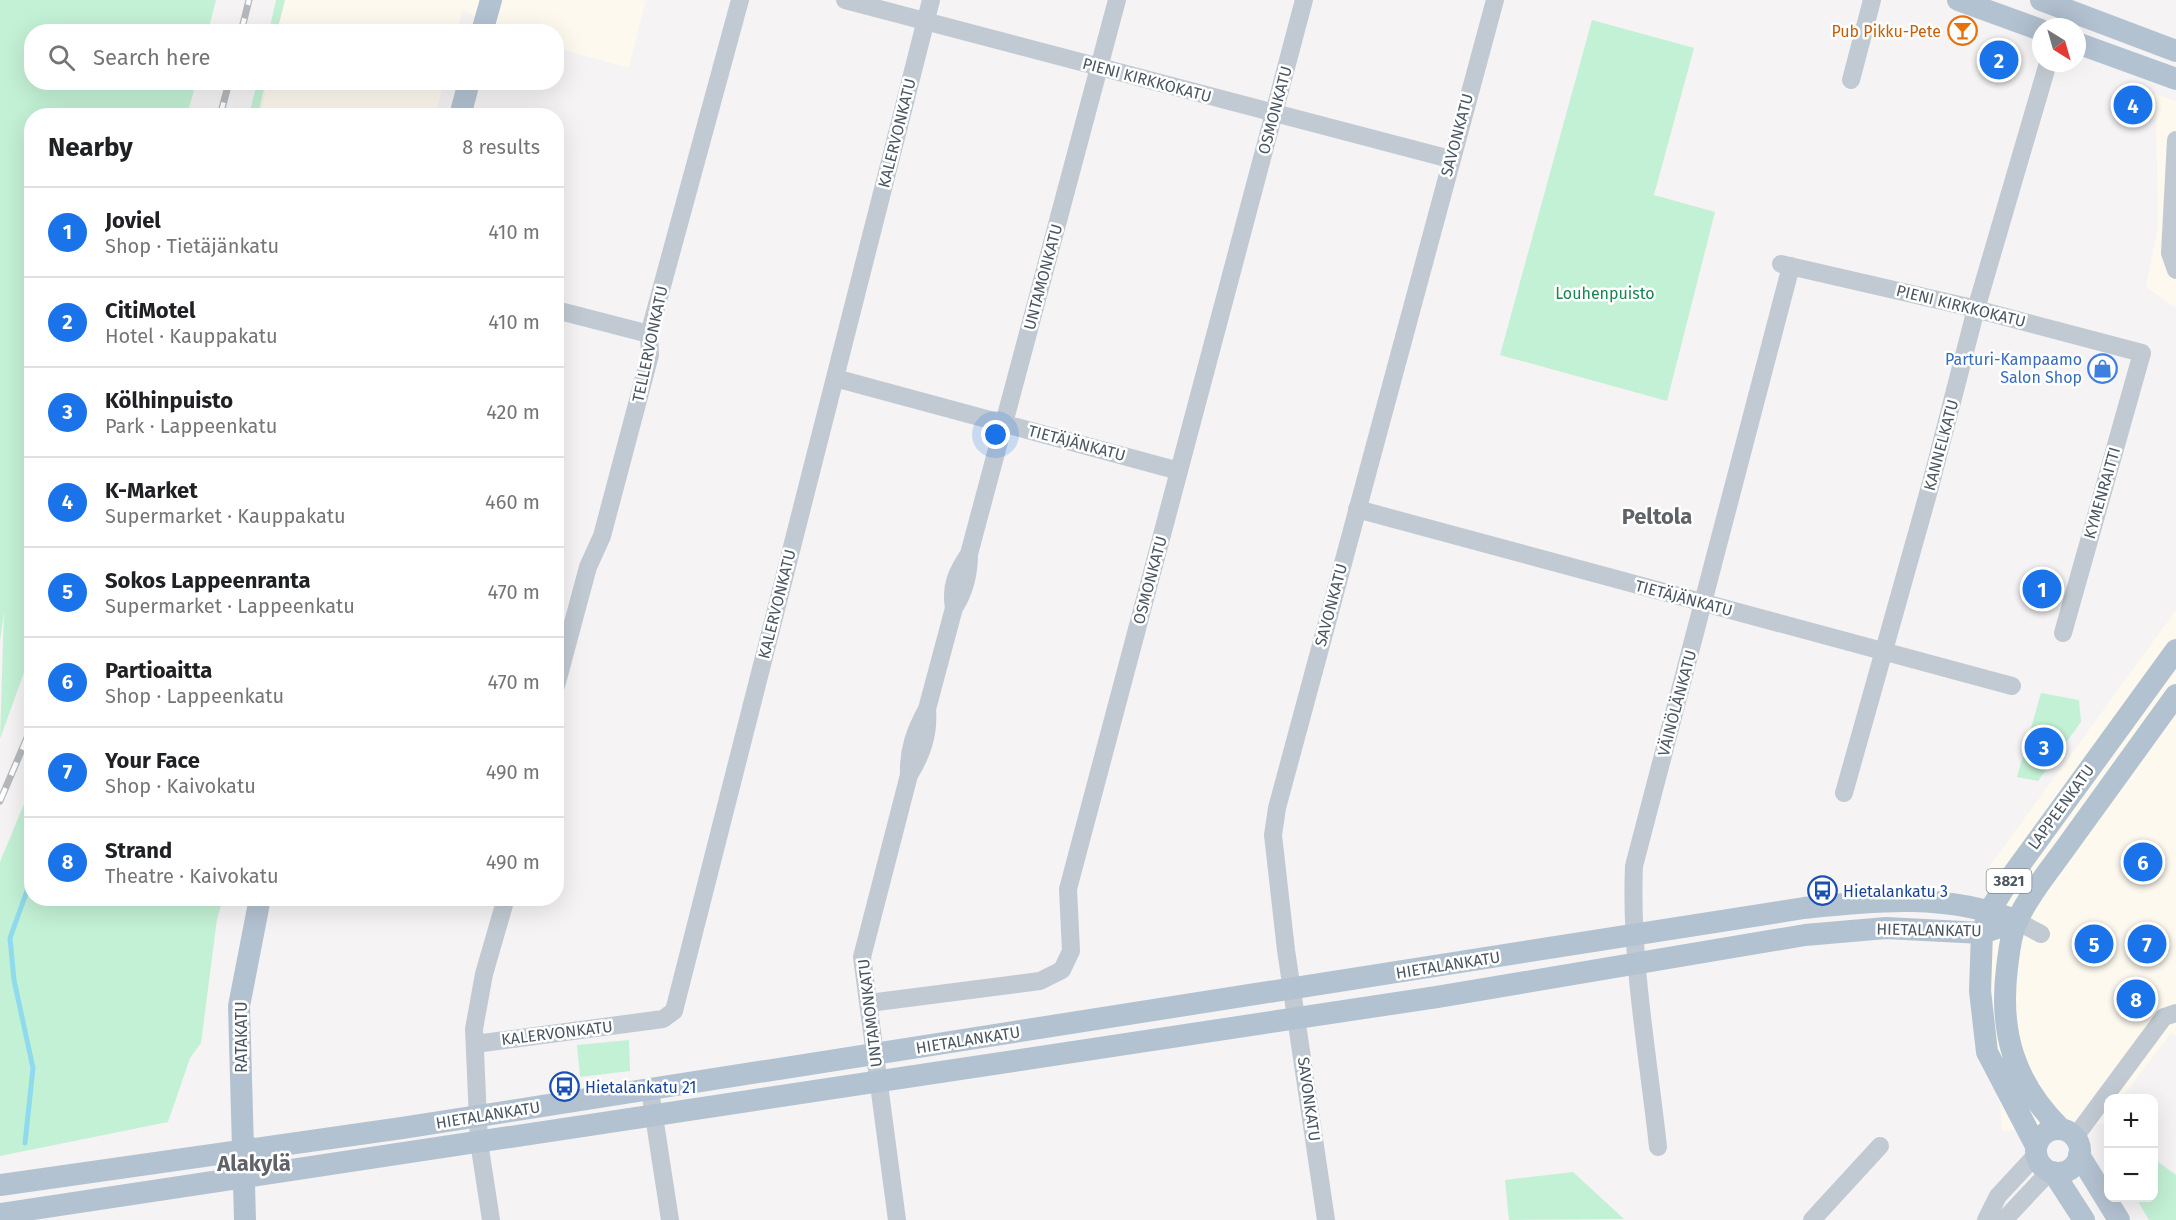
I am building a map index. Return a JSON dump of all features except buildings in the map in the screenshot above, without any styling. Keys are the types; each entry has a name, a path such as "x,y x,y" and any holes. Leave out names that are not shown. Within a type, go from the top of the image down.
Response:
{"main road":[{"path":"484,24 491,0"},
{"path":"1958,0 2032,27"},
{"path":"2041,0 2065,18"},
{"path":"2086,25 2176,51"},
{"path":"2086,46 2176,79"},
{"path":"462,108 467,90"},
{"name":"LAPPEENKATU","path":"2084,1220 2043,1161 1987,1052 1980,991 1982,933 1990,910 2028,852 2176,650"},
{"name":"LAPPEENKATU","path":"2119,1220 2072,1140 2047,1115 2028,1088 2011,1053 2004,996 2011,939 2017,921 2049,871 2176,695"},
{"name":"HIETALANKATU","path":"0,1185 478,1117 1432,968 1634,934 1879,900 1963,904 1990,910 2017,921"},
{"name":"RATAKATU","path":"245,1220 239,1006 258,906"},
{"name":"HIETALANKATU","path":"0,1214 1437,997 1805,935 1886,928 1982,933 2017,921"},
{"path":"2045,1132 2072,1140 2070,1169 2043,1161 2045,1132"}],"street":[{"name":"TELLERVONKATU","path":"564,656 588,567 602,536 650,355 649,334 740,0"},
{"name":"PIENI KIRKKOKATU","path":"845,0 1450,159"},
{"name":"KALERVONKATU","path":"475,1044 663,1019 674,1011 931,0"},
{"name":"UNTAMONKATU","path":"897,1220 862,957 909,775 919,759 928,728 927,709 954,608 962,596 969,571 969,554 1116,0"},
{"name":"OSMONKATU","path":"869,1003 1040,981 1062,969 1071,951 1068,889 1304,0"},
{"name":"SAVONKATU","path":"1326,1220 1292,990 1273,835 1277,808 1356,509 1495,0"},
{"path":"1851,80 1872,0"},
{"name":"KANNELKATU","path":"1844,793 1976,309 2045,72"},
{"path":"2176,140 2170,253 2176,270"},
{"name":"PIENI KIRKKOKATU","path":"1785,265 1976,309 2142,353"},
{"name":"VÄINÖLÄNKATU","path":"1658,1147 1636,964 1634,866 1703,603 1785,265"},
{"path":"564,312 649,334"},
{"name":"KYMENRAITTI","path":"2063,633 2142,353"},
{"name":"TIETÄJÄNKATU","path":"835,378 1179,471"},
{"name":"TIETÄJÄNKATU","path":"1356,509 2012,686"},
{"path":"491,1220 479,1142 476,1010 504,906"},
{"path":"2017,921 2042,934"},
{"path":"2072,1140 2164,1017 2176,1013"},
{"path":"650,1090 670,1220"},
{"path":"1812,1220 1880,1146"},
{"path":"1986,1220 1998,1196 2043,1161"},
{"path":"2004,1220 2043,1161"}],"shaded area":[{"path":"285,0 646,0 629,68 564,50 564,24 489,24 463,10 459,24 279,24"},
{"path":"266,90 442,90 437,108 262,108"},
{"path":"2143,90 2176,101 2176,308 2146,287 2158,227 2156,116"},
{"path":"2176,610 2176,1036 2171,1033 2125,1094 2104,1094 2104,1123 2002,1131 1984,874"}],"green space":[{"path":"0,0 216,0 210,24 24,24 24,90 194,90 189,108 24,108 24,672 0,739 4,611 0,641"},
{"path":"276,0 285,0 279,24 271,24"},
{"name":"Louhenpuisto","path":"1592,20 1694,48 1654,195 1715,212 1667,401 1500,355"},
{"path":"255,90 263,90 260,108 251,108"},
{"path":"2041,693 2079,700 2081,722 2038,781 2017,777"},
{"path":"24,804 24,906 221,906 217,919 201,1043 190,1058 168,1122 0,1156 0,862"},
{"path":"629,1040 630,1071 580,1077 577,1045"},
{"path":"2158,1162 2176,1175 2176,1220 2149,1220 2138,1202 2158,1202"},
{"path":"1573,1172 1624,1219 1509,1220 1505,1180"}],"waterway":[{"path":"24,899 10,938 14,980 33,1068 25,1143"}],"railway":[{"path":"243,24 249,0"},
{"path":"222,108 227,90"},
{"path":"0,801 24,745"}],"place":[{"name":"Pub Pikku-Pete","path":"1962,31"},
{"name":"CitiMotel","path":"1999,60"},
{"name":"K-Market","path":"2133,105"},
{"name":"Parturi-Kampaamo Salon Shop","path":"2103,368"},
{"name":"Joviel","path":"2042,589"},
{"name":"Kölhinpuisto","path":"2044,747"},
{"name":"Partioaitta","path":"2143,862"},
{"name":"Hietalankatu 3","path":"1822,891"},
{"name":"Sokos Lappeenranta","path":"2094,944"},
{"name":"Your Face","path":"2147,944"},
{"name":"Strand","path":"2136,999"},
{"name":"Hietalankatu 21","path":"564,1087"}],"district":[{"name":"Peltola","path":"1657,516"},
{"name":"Alakylä","path":"254,1163"}]}
